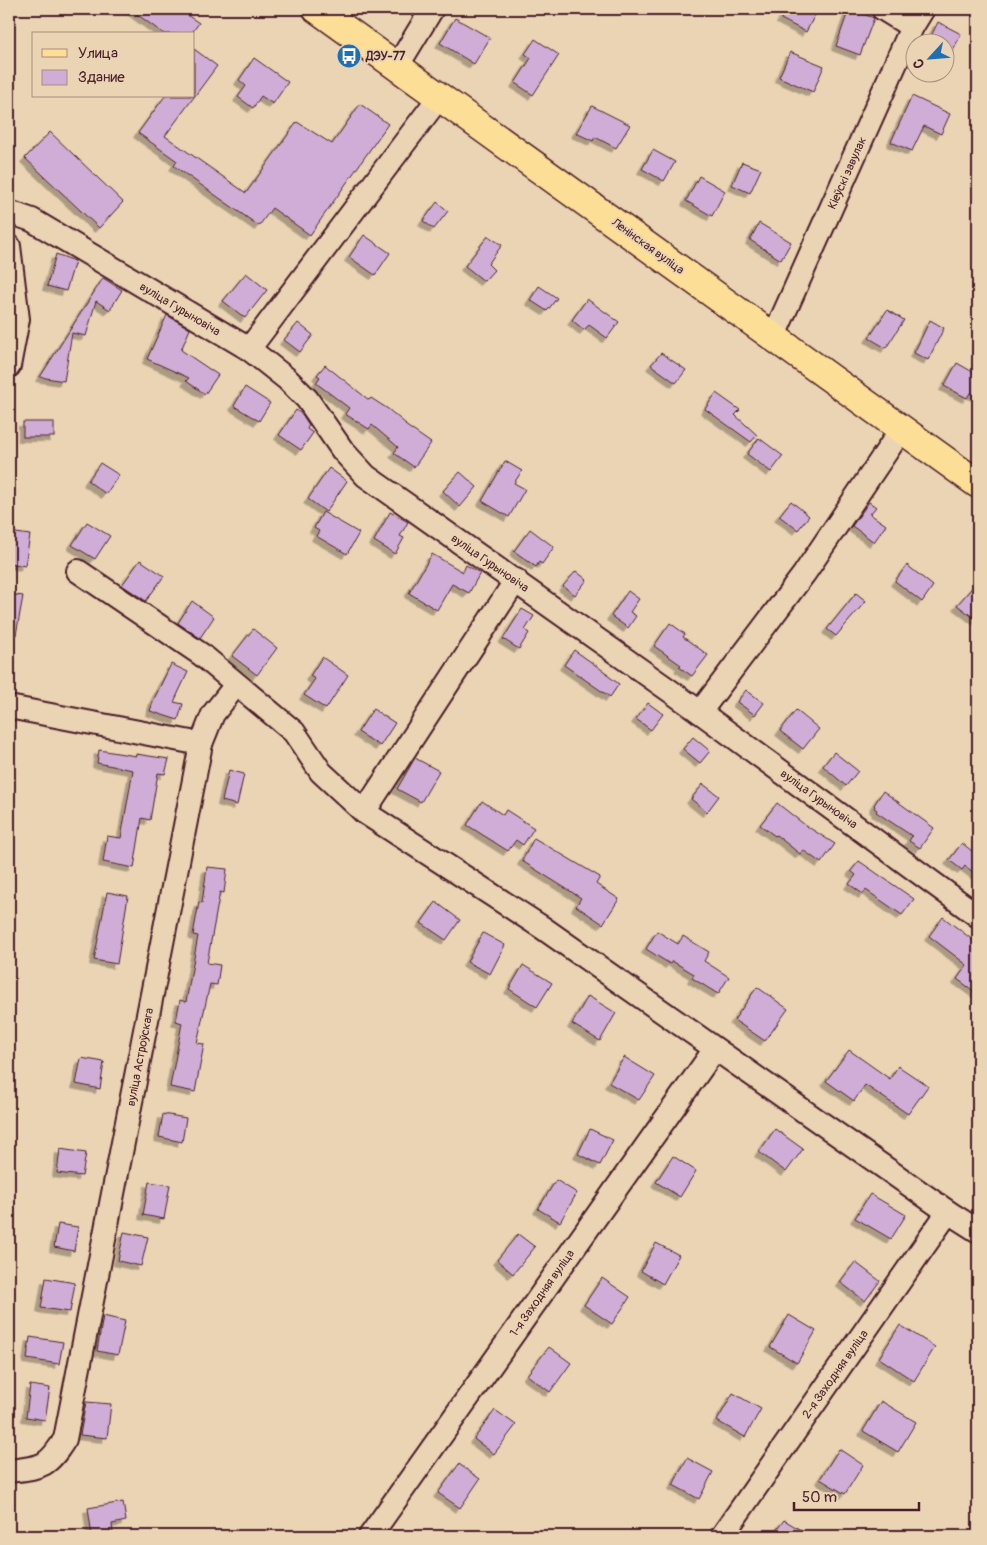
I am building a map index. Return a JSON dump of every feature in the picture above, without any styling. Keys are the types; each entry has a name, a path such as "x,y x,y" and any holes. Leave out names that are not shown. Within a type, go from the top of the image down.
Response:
{"main road":[{"name":"Ленінская вуліца","path":"317,9 398,65 773,338 978,484"}],"street":[{"path":"398,65 432,9"},
{"path":"883,9 917,18"},
{"name":"Кіеўскі завулак","path":"773,338 917,18"},
{"path":"249,349 440,96"},
{"name":"вуліца Гурыновіча","path":"9,212 32,220 249,349 287,378 307,399 343,451 366,476 516,580 700,712 978,916"},
{"path":"9,246 18,319 9,366"},
{"path":"700,712 804,574 901,430"},
{"path":"78,571 202,655 294,732 321,772 364,812 542,928 948,1212 978,1231"},
{"path":"364,812 516,580"},
{"name":"вуліца Астроўскага","path":"9,1471 37,1468 54,1457 65,1438 201,744 213,714 236,685"},
{"path":"9,707 201,744"},
{"name":"1-я Заходняя вуліца","path":"370,1536 715,1049"},
{"name":"2-я Заходняя вуліца","path":"722,1536 948,1212"}],"building":[{"path":"130,9 178,9 199,23 192,32 161,32"},
{"path":"786,9 818,9 806,32 781,19"},
{"path":"849,9 874,18 860,55 836,46"},
{"path":"455,18 490,38 474,64 440,43"},
{"path":"938,22 961,34 954,48 954,32 933,32"},
{"path":"535,39 559,55 533,95 515,83 531,58 525,54"},
{"path":"195,50 217,66 195,96"},
{"path":"790,52 824,66 813,92 779,77"},
{"path":"254,58 288,82 273,104 261,96 253,108 238,97 246,86 239,80"},
{"path":"912,96 950,114 941,134 924,126 912,151 891,142"},
{"path":"164,98 193,98 165,136 246,193 297,122 332,144 360,104 388,124 310,235 272,208 259,226 174,166 177,161 138,133"},
{"path":"592,106 630,125 616,148 595,137 593,141 576,133"},
{"path":"50,132 123,202 99,228 25,158"},
{"path":"653,150 675,162 664,181 642,169"},
{"path":"742,162 761,169 750,193 732,185"},
{"path":"699,176 725,191 712,216 686,201"},
{"path":"437,202 448,211 434,229 423,221"},
{"path":"759,223 791,242 781,260 750,240"},
{"path":"364,235 390,253 375,275 349,257"},
{"path":"488,236 502,245 488,264 494,270 484,281 465,266"},
{"path":"56,254 75,261 66,291 47,286"},
{"path":"246,273 267,290 245,318 223,301"},
{"path":"103,278 122,290 110,310 96,301 86,336 72,333 64,381 40,377"},
{"path":"539,286 557,298 547,311 530,300"},
{"path":"587,299 619,322 607,338 589,325 584,330 572,320"},
{"path":"887,310 904,320 886,348 869,338"},
{"path":"167,315 190,329 181,350 218,375 205,394 186,381 189,378 147,359"},
{"path":"930,320 944,328 928,360 914,353"},
{"path":"298,323 313,335 300,352 284,340"},
{"path":"661,353 686,370 676,383 651,365"},
{"path":"957,363 978,375 978,397 970,393 967,398 944,386"},
{"path":"325,365 369,400 371,398 388,409 405,425 431,443 414,467 394,453 398,447 372,425 369,429 345,414 349,408 316,383 320,377 317,375"},
{"path":"245,387 270,403 259,421 234,406"},
{"path":"716,393 740,410 735,415 757,435 751,442 705,409"},
{"path":"296,410 302,414 309,425 307,429 313,433 301,450 279,435"},
{"path":"23,422 54,422 54,437 23,437"},
{"path":"759,438 783,456 771,472 747,454"},
{"path":"505,461 522,471 514,483 525,489 509,517 482,501"},
{"path":"100,463 119,475 106,494 88,481"},
{"path":"329,468 347,481 326,512 308,499"},
{"path":"460,472 477,487 460,507 443,491"},
{"path":"791,501 809,516 798,530 779,516"},
{"path":"869,502 876,507 870,514 886,525 874,542 852,526"},
{"path":"323,512 359,533 347,554 316,536 319,531 314,528"},
{"path":"390,512 408,522 400,536 404,538 395,554 374,541"},
{"path":"87,522 110,536 95,559 72,545"},
{"path":"530,529 554,547 542,564 539,562 536,567 514,551"},
{"path":"9,532 30,535 25,566 9,563"},
{"path":"432,554 463,572 466,565 480,573 469,593 452,584 437,610 409,593"},
{"path":"140,560 164,576 146,601 122,585"},
{"path":"907,565 933,586 922,602 895,581"},
{"path":"576,571 587,580 575,595 563,586"},
{"path":"978,581 978,621 957,605"},
{"path":"628,591 639,599 630,612 636,616 628,628 611,616"},
{"path":"856,593 866,601 836,636 827,629"},
{"path":"9,594 23,596 16,635 9,635"},
{"path":"192,601 214,617 200,638 178,623"},
{"path":"522,609 534,616 525,630 529,633 519,649 503,639"},
{"path":"670,623 685,634 683,637 708,655 692,676 679,667 681,665 654,646"},
{"path":"253,629 277,648 257,675 232,656"},
{"path":"574,650 619,684 610,697 564,665"},
{"path":"322,657 348,675 326,709 304,695 315,679 310,676"},
{"path":"171,664 188,672 174,702 183,704 178,720 150,711"},
{"path":"746,690 764,703 755,715 737,702"},
{"path":"648,703 663,714 651,730 636,719"},
{"path":"373,709 395,723 380,746 358,732"},
{"path":"796,710 819,729 803,749 780,731"},
{"path":"693,737 710,751 700,763 683,749"},
{"path":"99,750 169,759 165,774 158,773 150,820 142,818 134,868 103,862 107,836 121,838 133,770 97,763"},
{"path":"834,752 858,771 846,786 823,766"},
{"path":"415,758 439,771 421,802 397,789"},
{"path":"229,770 244,774 237,805 222,801"},
{"path":"703,784 719,796 707,812 691,799"},
{"path":"883,791 934,828 920,848 909,841 912,836 876,812 877,810 874,808 874,805"},
{"path":"482,801 503,815 506,810 534,828 523,845 516,840 508,851 467,825"},
{"path":"777,803 805,825 835,844 821,863 803,850 800,854 760,825"},
{"path":"534,838 600,877 596,884 619,899 603,924 576,906 581,898 522,861"},
{"path":"962,843 978,856 978,876 965,866 962,870 949,860"},
{"path":"859,861 914,899 902,915 866,890 863,894 849,884 856,875 851,871"},
{"path":"207,867 227,869 224,893 220,892 207,963 220,965 217,985 210,984 197,1043 204,1044 195,1092 170,1087 182,1023 176,1021 180,1000 186,1002 198,936 193,935 199,902 202,903"},
{"path":"107,892 128,896 117,964 94,960"},
{"path":"436,902 460,920 446,940 421,923"},
{"path":"943,917 978,944 978,994 957,979 967,965 929,936"},
{"path":"657,931 678,944 683,936 709,952 704,961 729,977 718,994 692,978 694,974 672,961 670,964 646,949"},
{"path":"483,933 505,945 490,974 467,962"},
{"path":"523,965 552,983 537,1007 509,989"},
{"path":"757,987 788,1009 765,1041 734,1020"},
{"path":"588,996 616,1013 600,1041 572,1024"},
{"path":"849,1050 890,1079 898,1066 928,1086 908,1114 865,1085 854,1101 826,1081"},
{"path":"624,1057 655,1076 639,1100 609,1083"},
{"path":"81,1058 104,1062 100,1089 76,1084"},
{"path":"163,1114 186,1118 182,1142 159,1137"},
{"path":"590,1129 613,1140 600,1165 578,1154"},
{"path":"775,1129 803,1149 786,1172 759,1152"},
{"path":"60,1149 86,1153 82,1176 57,1173"},
{"path":"673,1156 696,1171 680,1197 656,1182"},
{"path":"556,1180 577,1193 560,1222 538,1209"},
{"path":"149,1182 170,1185 164,1219 143,1215"},
{"path":"870,1194 906,1215 891,1239 855,1218"},
{"path":"58,1224 78,1227 74,1251 54,1247"},
{"path":"124,1232 148,1237 141,1266 118,1261"},
{"path":"518,1234 535,1247 513,1274 497,1260"},
{"path":"656,1243 679,1255 663,1284 641,1271"},
{"path":"855,1262 880,1281 865,1301 840,1282"},
{"path":"46,1278 75,1283 70,1312 41,1308"},
{"path":"602,1278 630,1297 612,1324 584,1305"},
{"path":"789,1315 816,1331 797,1363 770,1347"},
{"path":"103,1316 125,1321 118,1355 97,1351"},
{"path":"900,1325 935,1347 914,1381 879,1358"},
{"path":"30,1337 63,1342 59,1364 27,1359"},
{"path":"549,1347 571,1363 550,1392 527,1375"},
{"path":"30,1385 50,1388 45,1420 26,1417"},
{"path":"733,1393 761,1409 745,1437 717,1421"},
{"path":"881,1401 916,1422 898,1452 863,1431"},
{"path":"86,1402 111,1404 107,1438 80,1435"},
{"path":"495,1410 516,1425 494,1454 474,1439"},
{"path":"839,1449 863,1465 845,1494 820,1479"},
{"path":"687,1458 713,1472 699,1499 673,1485"},
{"path":"459,1464 480,1479 460,1508 438,1493"},
{"path":"123,1502 126,1521 112,1524 113,1533 92,1536 88,1508"},
{"path":"784,1520 811,1536 772,1536"}],"place":[{"name":"ДЭУ-77","path":"349,56"}]}
